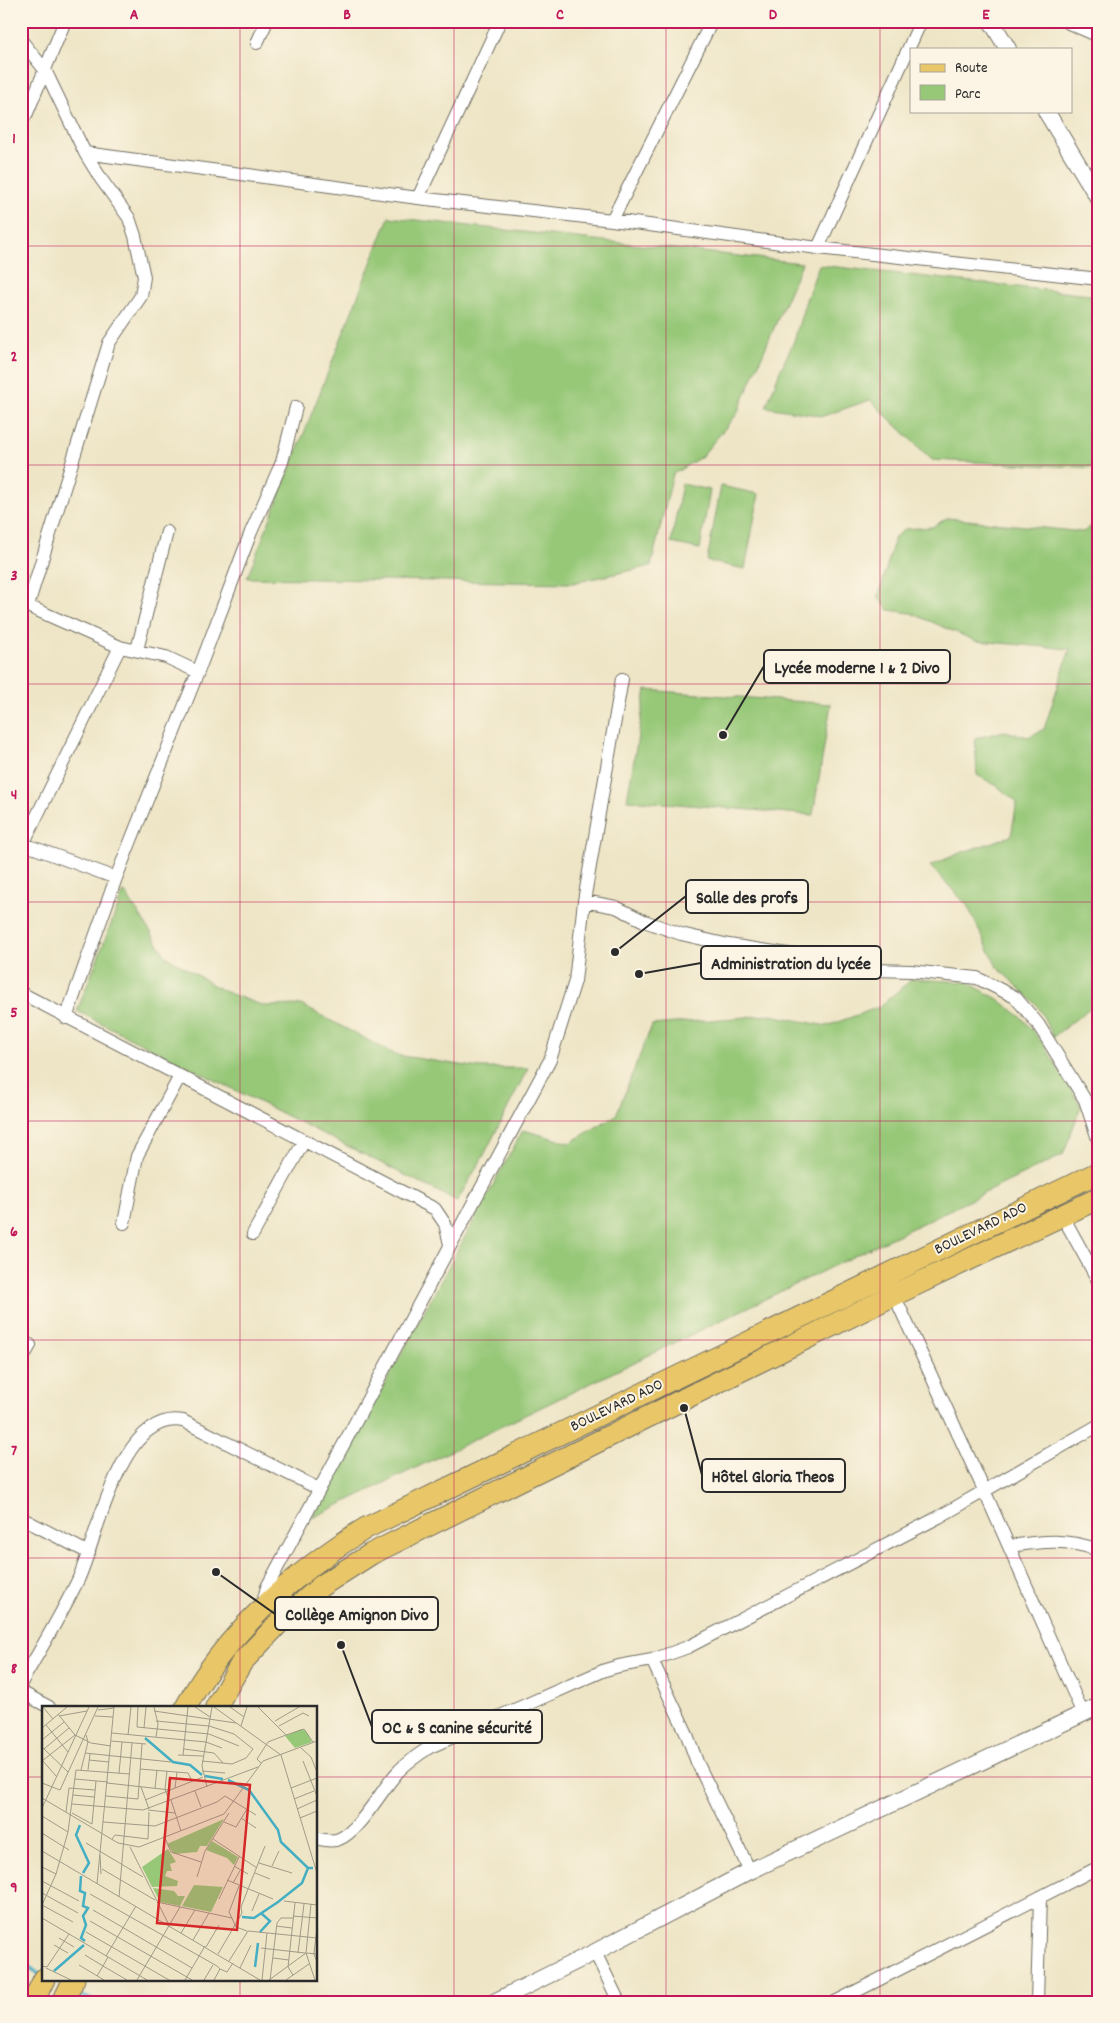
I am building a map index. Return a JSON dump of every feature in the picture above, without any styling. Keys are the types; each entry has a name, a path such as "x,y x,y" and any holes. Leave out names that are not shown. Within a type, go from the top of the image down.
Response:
{"main road":[{"name":"BOULEVARD ADO","path":"187,1706 196,1689 239,1632 294,1578 330,1549 366,1528 1099,1172"},
{"name":"BOULEVARD ADO","path":"217,1706 242,1662 277,1625 321,1586 372,1554 894,1295 1099,1198"},
{"path":"33,2002 43,1981"}],"street":[{"path":"21,122 65,21"},
{"path":"257,43 267,21"},
{"path":"418,198 500,21"},
{"path":"612,220 712,21"},
{"path":"818,248 921,21"},
{"path":"991,21 1007,48"},
{"path":"1069,21 1099,34"},
{"path":"21,40 45,70 85,154 100,179 129,218 144,276 141,296 109,343 24,604 120,647 166,657 198,672"},
{"path":"1047,112 1099,199"},
{"path":"85,154 418,198 612,220 818,248 1099,279"},
{"path":"66,1018 116,878 198,672 251,532 282,462 296,407"},
{"path":"137,650 167,532"},
{"path":"116,878 22,843 120,647"},
{"path":"261,1611 267,1588 550,1060 575,981 584,901 622,679"},
{"path":"584,901 616,906 644,921 681,934 729,944 874,970 927,972 977,978 1015,997 1038,1024 1085,1100 1099,1142"},
{"path":"21,993 435,1209 445,1224 450,1244"},
{"path":"124,1223 137,1156 180,1076"},
{"path":"253,1234 304,1141"},
{"path":"1062,1215 1099,1282"},
{"path":"894,1295 984,1490 1083,1714"},
{"path":"21,1361 30,1345"},
{"path":"21,1683 78,1579 118,1474 134,1445 148,1430 172,1419 183,1421 319,1489"},
{"path":"318,1839 324,1841 339,1840 354,1829 397,1773 430,1748 605,1670 652,1660 688,1647 939,1517 1099,1425"},
{"path":"21,1518 89,1553"},
{"path":"1009,1546 1058,1540 1078,1543 1099,1550"},
{"path":"652,1660 686,1732 697,1762 750,1871"},
{"path":"21,1692 47,1706"},
{"path":"494,2002 750,1871 1099,1706"},
{"path":"835,2002 1099,1867"},
{"path":"1037,2002 1040,1897"},
{"path":"595,1952 619,2002"}],"green space":[{"path":"389,217 802,263 737,414 701,457 673,474 651,566 573,583 247,578"},
{"path":"819,265 1099,296 1099,468 932,460 870,400 823,416 766,407 794,341"},
{"path":"682,484 710,490 700,549 671,543"},
{"path":"721,486 759,494 745,569 707,561"},
{"path":"947,518 1083,532 1099,521 1099,1001 1053,1037 1038,1006 997,967 967,905 930,866 960,853 1011,836 1017,802 997,786 977,775 975,738 1005,731 1028,737 1044,729 1070,649 976,641 911,613 889,610 878,598 895,537 905,529 932,527"},
{"path":"646,690 831,704 813,815 627,800"},
{"path":"124,891 166,956 223,991 264,1006 301,1005 396,1055 480,1068 528,1068 483,1157 457,1201 77,1011"},
{"path":"912,979 967,982 998,999 1023,1019 1044,1045 1081,1106 1063,1155 312,1518 523,1130 570,1143 616,1115 652,1025 770,1015 827,1026 879,1007"}],"waterway":[{"path":"21,1965 29,1967 40,1975"},
{"path":"75,1993 97,2002"}],"place":[{"name":"Lycée moderne 1 & 2 Divo","path":"723,735"},
{"name":"Salle des profs","path":"615,952"},
{"name":"Administration du lycée","path":"639,974"},
{"name":"Hôtel Gloria Theos","path":"684,1408"},
{"name":"Collège Amignon Divo","path":"216,1572"},
{"name":"OC & S canine sécurité","path":"341,1645"}]}
